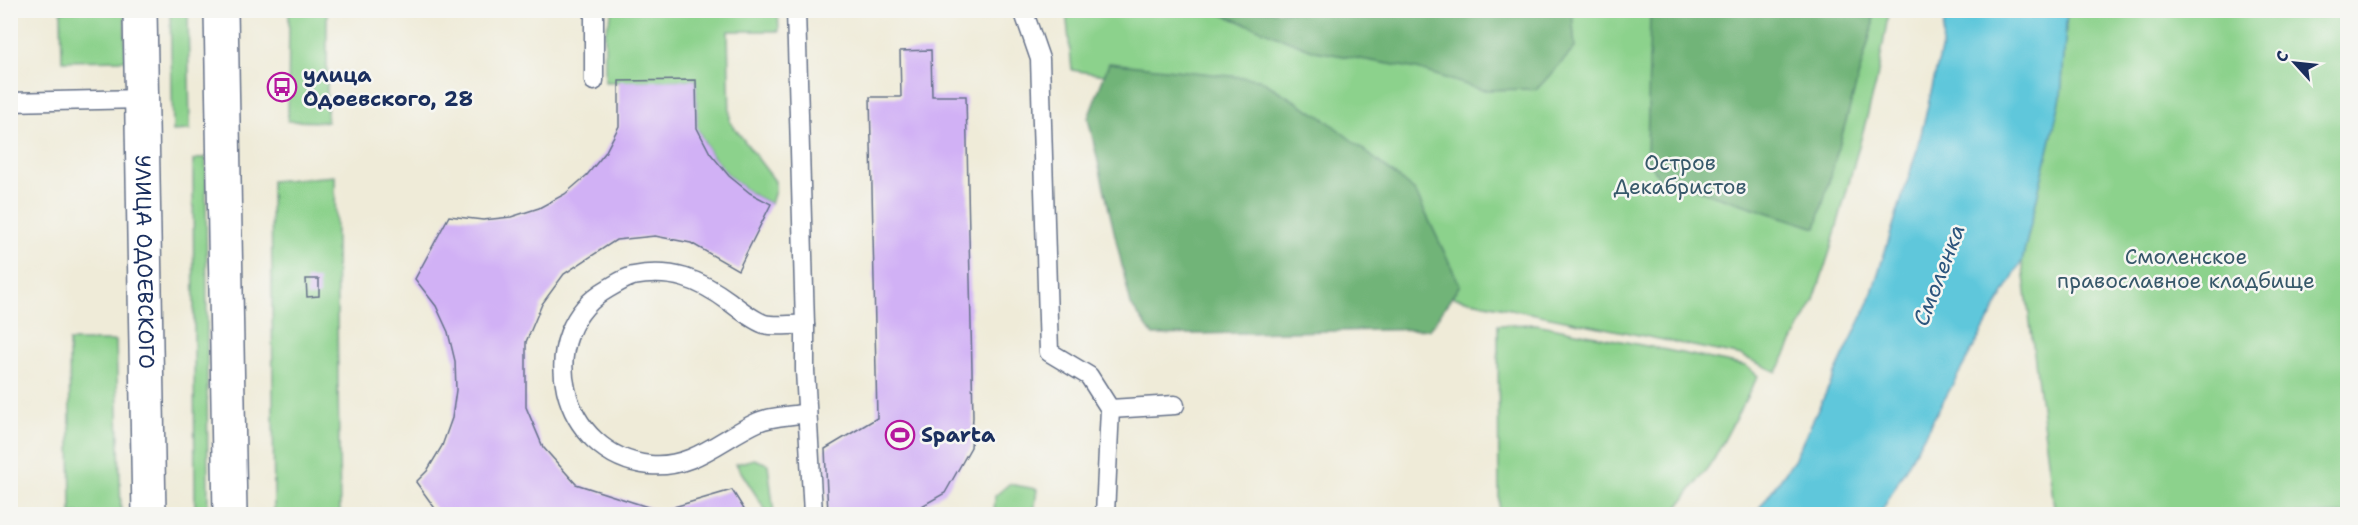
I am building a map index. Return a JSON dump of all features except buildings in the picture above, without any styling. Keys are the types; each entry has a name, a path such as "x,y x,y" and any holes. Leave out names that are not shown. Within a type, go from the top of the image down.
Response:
{"street":[{"name":"УЛИЦА ОДОЕВСКОГО","path":"140,10 149,514"},
{"path":"221,10 230,514"}],"lane":[{"path":"594,10 594,81"},
{"path":"796,10 807,413 813,514"},
{"path":"1023,10 1040,59 1049,352 1089,376 1110,409 1105,514"},
{"path":"10,102 142,99"},
{"path":"805,325 764,324 712,289 672,273 630,276 594,297 569,331 562,373 573,414 592,439 619,457 651,465 678,463 703,453 759,421 807,413"},
{"path":"1110,409 1175,405"}],"green space":[{"path":"61,11 125,11 125,60 62,61"},
{"path":"170,11 188,11 190,130 173,131"},
{"path":"289,11 327,11 327,122 288,121"},
{"path":"613,11 778,11 779,31 728,31 730,122 775,181 771,204 750,193 729,176 710,153 697,128 696,80 605,82 605,32"},
{"name":"Остров Декабристов","path":"1066,11 1889,11 1876,84 1831,248 1814,300 1777,372 1742,356 1190,244 1124,78 1072,70"},
{"path":"1213,11 1572,11 1575,48 1537,89 1482,90 1417,69 1315,51"},
{"path":"1650,11 1873,11 1873,25 1816,228 1658,177 1647,157"},
{"name":"Смоленское православное кладбище","path":"2067,11 2347,11 2347,514 2055,514 2022,261 2061,97"},
{"path":"1109,63 1259,79 1325,119 1415,191 1460,285 1430,329 1153,335 1131,305 1088,118"},
{"path":"206,157 208,514 195,514 193,160"},
{"path":"335,176 340,514 274,514 271,181"},
{"path":"1536,324 1746,366 1758,376 1714,459 1673,514 1499,514 1498,325"},
{"path":"69,341 116,341 121,514 71,514"},
{"path":"754,459 768,464 774,514 768,514 736,464"},
{"path":"1009,484 1037,489 1034,514 994,514 995,496"}],"water":[{"name":"Смоленка","path":"1945,11 2067,11 2061,97 2022,261 1880,514 1755,514 1794,460 1869,302 1918,147 1942,46"}],"place":[{"name":"улица Одоевского, 28","path":"282,87"},
{"name":"Sparta","path":"900,435"}]}
